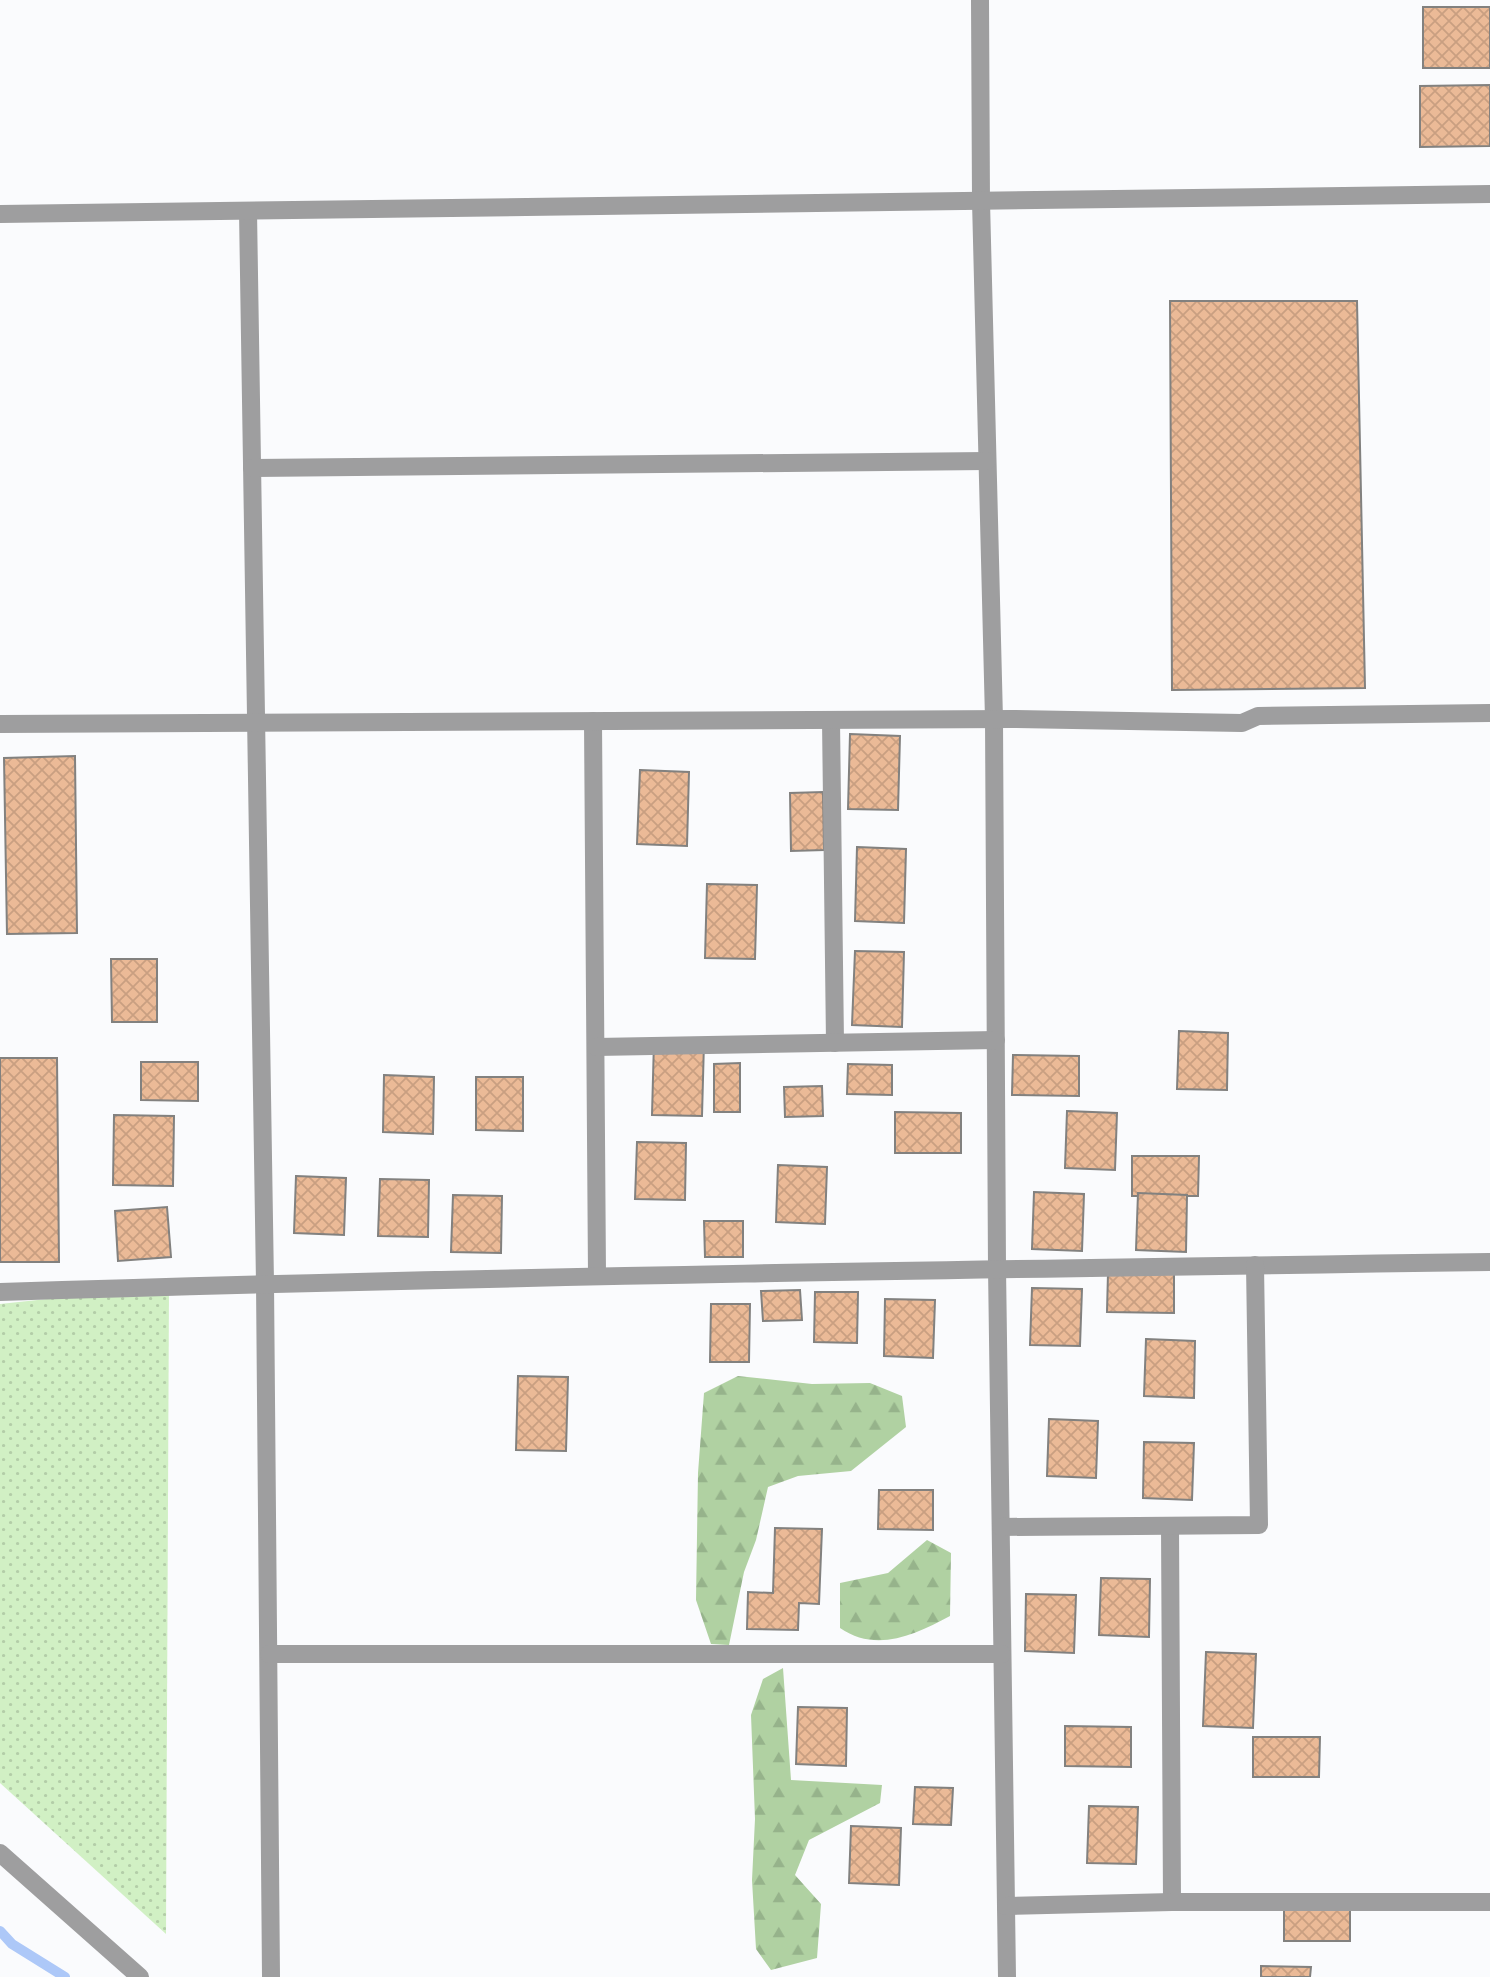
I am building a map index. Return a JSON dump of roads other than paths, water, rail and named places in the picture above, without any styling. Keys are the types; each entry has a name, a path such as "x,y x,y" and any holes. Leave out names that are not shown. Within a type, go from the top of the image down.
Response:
{"street":[{"path":"980,0 981,201 994,719 997,1268 1007,1977"},
{"path":"0,215 1490,194"},
{"path":"248,211 265,1283 271,1977"},
{"path":"252,468 987,461"},
{"path":"0,724 994,719 1242,723 1258,716 1490,713"},
{"path":"831,720 835,1043"},
{"path":"593,721 597,1276"},
{"path":"596,1046 996,1040"},
{"path":"0,1292 597,1276 1490,1262"},
{"path":"1001,1527 1259,1525 1255,1265"},
{"path":"1170,1526 1172,1902"},
{"path":"269,1654 1002,1654"},
{"path":"0,1853 140,1977"},
{"path":"1006,1906 1172,1902 1490,1902"}],"waterway":[{"path":"0,1931 12,1944 65,1977"}]}
